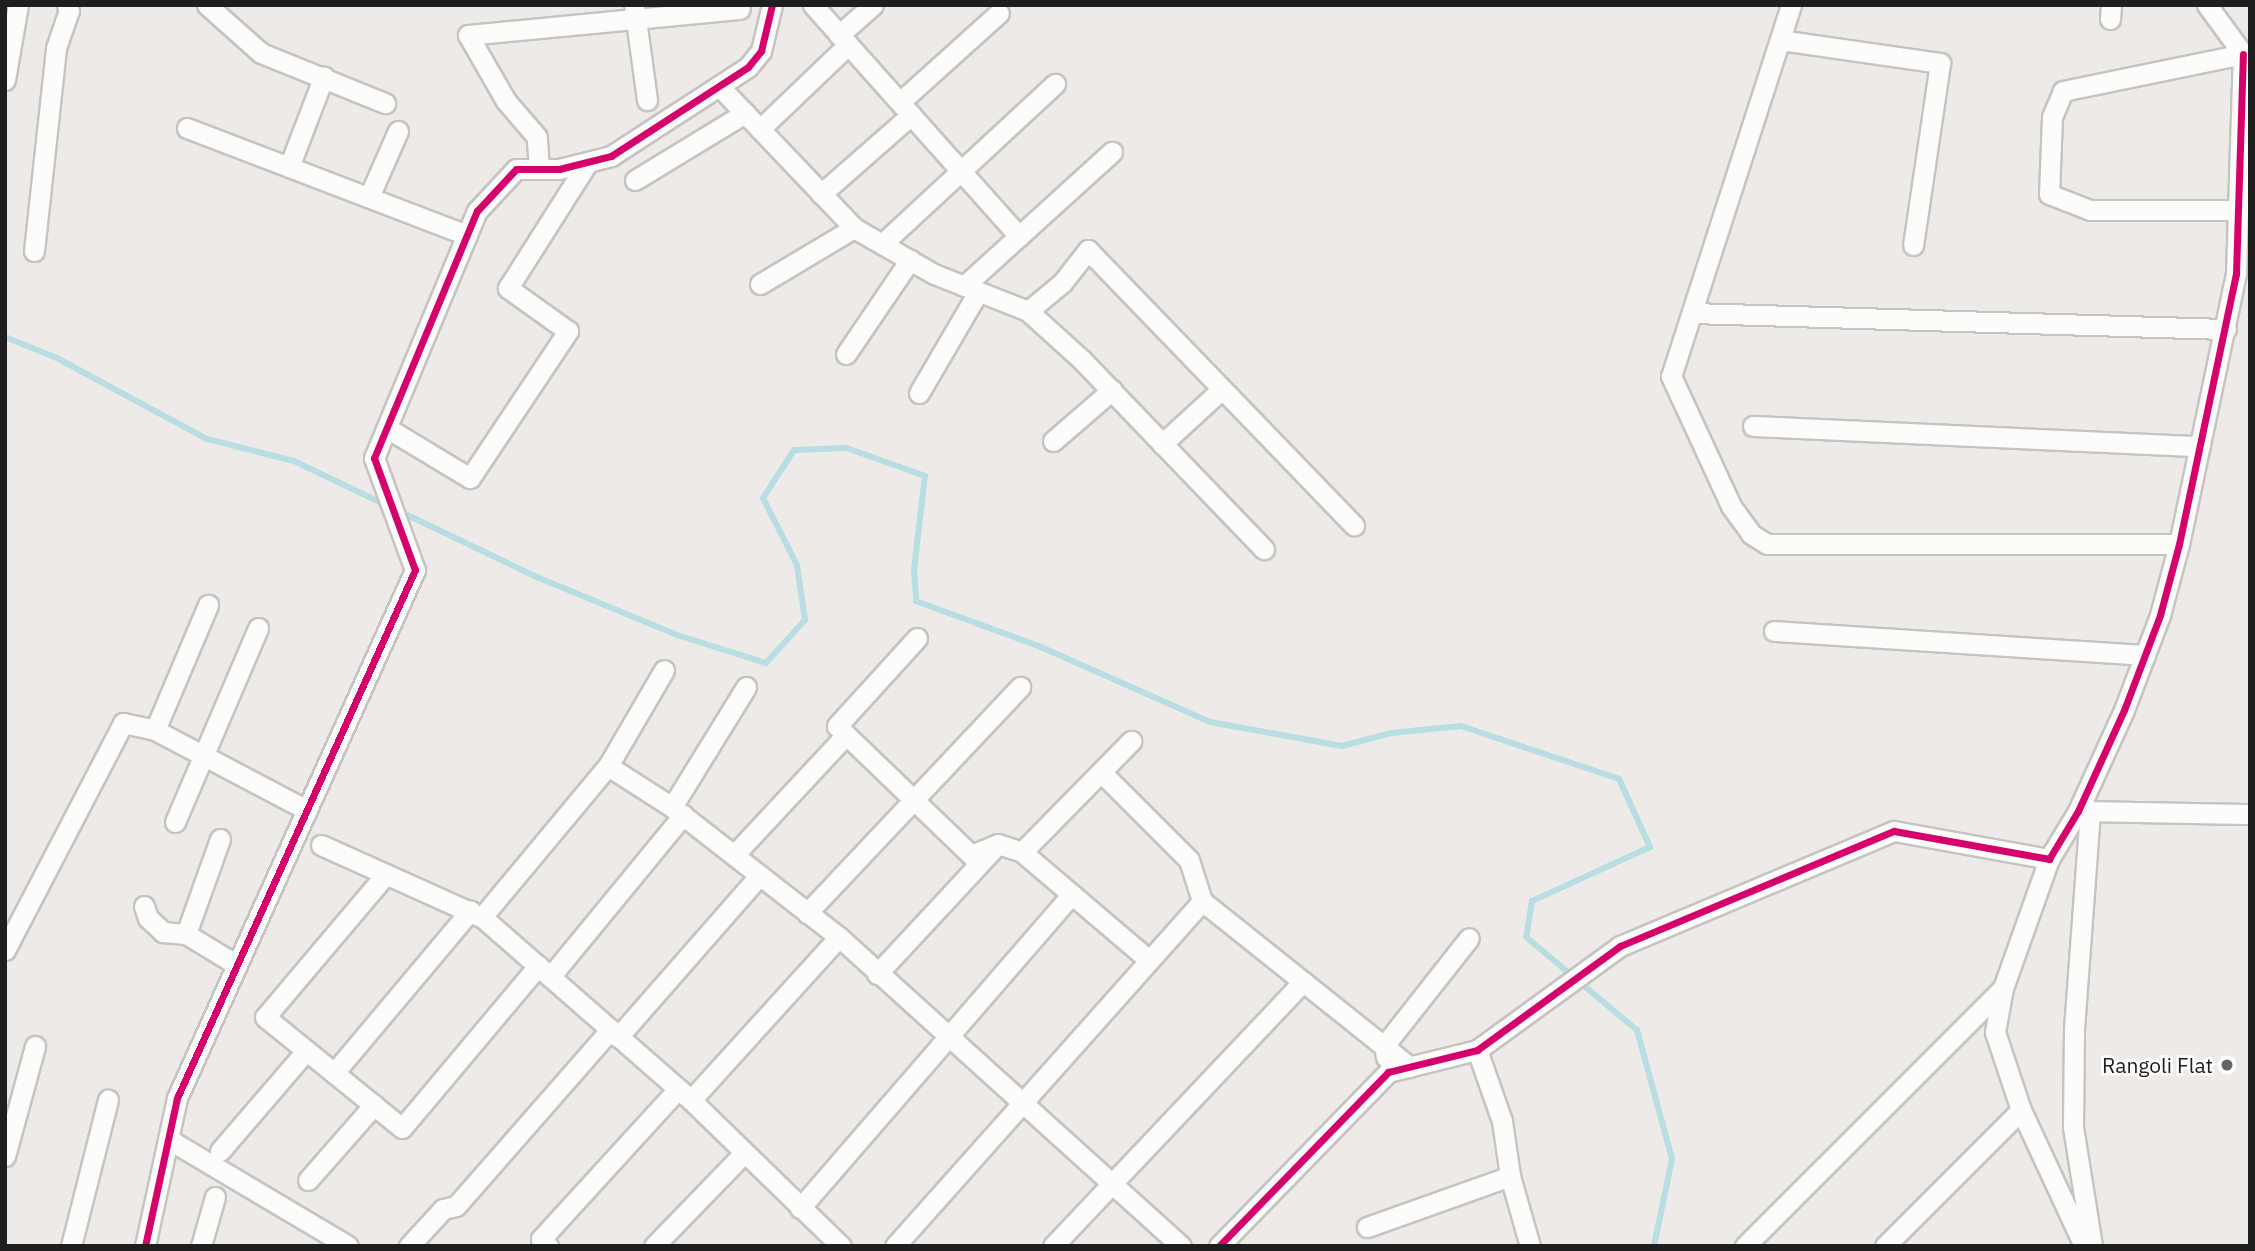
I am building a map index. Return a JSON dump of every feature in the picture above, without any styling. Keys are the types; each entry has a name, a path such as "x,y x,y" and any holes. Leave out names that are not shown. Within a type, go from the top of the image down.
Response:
{"street":[{"path":"5,80 19,5"},
{"path":"34,251 56,48 69,11 67,5"},
{"path":"206,5 261,53 324,76 385,103"},
{"path":"145,1246 177,1098 415,570 374,458 477,211 516,169 539,169 611,156 748,67 761,51 772,5"},
{"path":"813,5 1019,236"},
{"path":"760,129 844,40 873,5"},
{"path":"1791,5 1671,376 1731,506 1751,534 1767,544 2179,544"},
{"path":"2084,1246 2021,1110 1995,1032 2003,988 2049,859 2084,811 2145,655 2179,544 2226,329 2243,274 2238,210 2243,54 2207,5"},
{"path":"539,169 537,137 506,101 468,35 635,12 740,9"},
{"path":"635,12 647,100"},
{"path":"821,194 999,13"},
{"path":"1780,40 1940,63 1913,245"},
{"path":"2238,210 2091,210 2049,194 2052,117 2063,91 2243,54"},
{"path":"289,167 324,76"},
{"path":"882,244 1055,83"},
{"path":"719,86 854,228 910,260 1028,312 1112,390 1264,549"},
{"path":"635,180 745,113"},
{"path":"187,128 467,235"},
{"path":"369,197 398,131"},
{"path":"919,393 971,289 1019,236 1112,152"},
{"path":"387,428 470,478 568,331 508,288 588,162"},
{"path":"760,284 854,228"},
{"path":"1028,312 1062,283 1088,250 1354,525"},
{"path":"846,354 910,260"},
{"path":"1692,313 2226,329"},
{"path":"1162,444 1222,389"},
{"path":"1053,441 1112,390"},
{"path":"1753,426 2200,446"},
{"path":"155,730 208,605"},
{"path":"174,822 258,628"},
{"path":"1774,631 2145,655"},
{"path":"918,638 837,726 971,855 998,844 1022,852 1149,960"},
{"path":"334,1073 608,766 664,670"},
{"path":"386,874 265,1017 402,1128 544,972 678,811 746,687"},
{"path":"807,912 1020,687"},
{"path":"5,950 124,723 155,730 307,810"},
{"path":"734,855 846,735"},
{"path":"1022,852 1131,741"},
{"path":"608,766 678,811 839,937 1021,1105 1181,1246"},
{"path":"1101,772 1189,860 1202,901 1410,1067"},
{"path":"2084,811 2250,814"},
{"path":"2084,811 2074,1030 2073,1127 2092,1246"},
{"path":"1219,1246 1388,1072 1477,1050 1551,993 1620,946 1894,831 2049,859"},
{"path":"186,934 220,839"},
{"path":"877,974 998,844"},
{"path":"321,845 476,914 684,1095 800,1208 829,1242"},
{"path":"409,1246 443,1209 456,1206 760,875"},
{"path":"800,1208 1072,894"},
{"path":"895,1246 1202,901"},
{"path":"144,906 148,918 163,932 186,934 237,965"},
{"path":"542,1244 839,937"},
{"path":"1388,1072 1384,1046 1469,939"},
{"path":"1053,1246 1303,982"},
{"path":"1745,1246 2003,988"},
{"path":"5,1156 35,1046"},
{"path":"1477,1050 1502,1121 1510,1177 1530,1246"},
{"path":"219,1151 306,1051"},
{"path":"71,1246 108,1100"},
{"path":"308,1180 374,1105"},
{"path":"1885,1246 2021,1110"},
{"path":"168,1139 348,1246"},
{"path":"654,1246 744,1153"},
{"path":"1367,1227 1510,1177"},
{"path":"201,1246 215,1197"}],"waterway":[{"path":"5,337 57,358 207,439 294,461 386,505"},
{"path":"399,511 539,578 677,635 766,663 805,620 797,565 763,498 794,450 847,448 925,476 914,569 916,601 1041,647 1210,722 1342,746 1391,733 1461,726 1619,779 1650,847 1532,901 1526,937 1637,1030 1672,1159 1654,1246"}],"cycle path":[{"path":"145,1246 177,1098 415,570 374,458 477,211 516,169 559,169 611,156 748,67 761,51 772,5"},
{"path":"1219,1246 1388,1072 1477,1050 1620,946 1894,831 2049,859 2078,811 2124,710 2160,615 2179,544 2236,274 2243,54"}],"place":[{"name":"Rangoli Flat","path":"2227,1065"}]}
